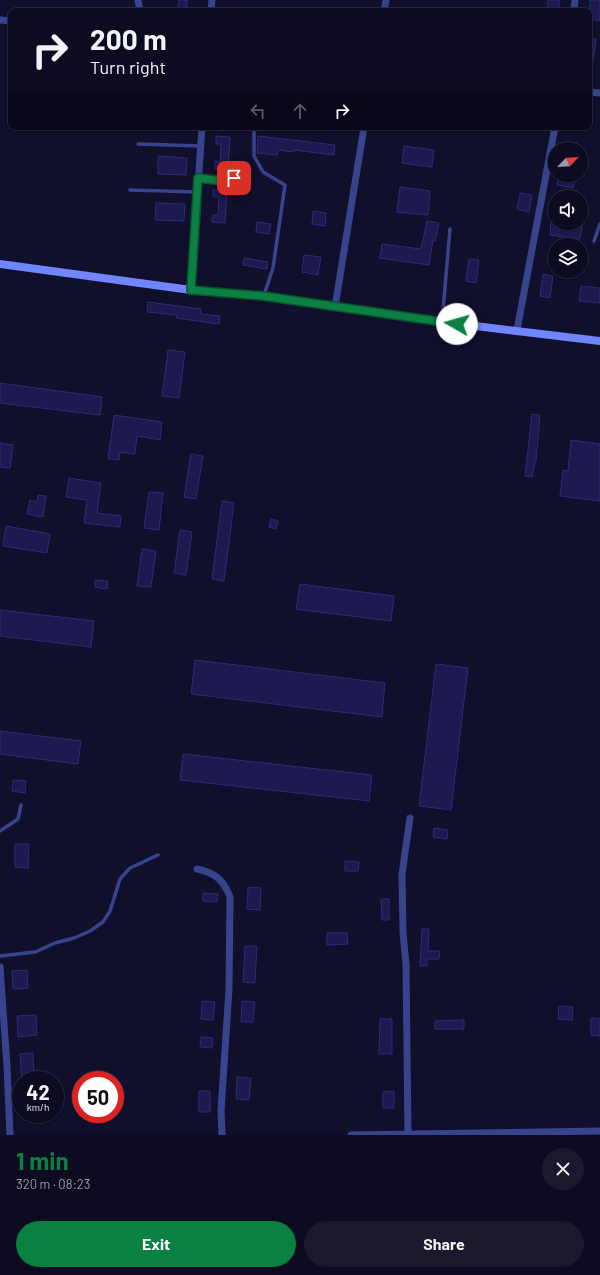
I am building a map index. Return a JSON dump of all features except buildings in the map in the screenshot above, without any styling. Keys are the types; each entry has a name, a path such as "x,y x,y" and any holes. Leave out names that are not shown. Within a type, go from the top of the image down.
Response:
{"main road":[{"path":"0,264 191,290 263,296 442,322 600,341"}],"street":[{"path":"191,290 202,130"},
{"path":"335,307 364,130"},
{"path":"517,330 554,130"},
{"path":"408,1135 406,964 403,933 402,874 410,818"},
{"path":"196,869 209,872 217,876 225,885 230,897 231,929 222,1135"},
{"path":"0,967 10,1135"},
{"path":"351,1135 600,1131"}],"lane":[{"path":"254,130 254,156 263,172 285,185 273,268 263,296"},
{"path":"138,144 200,146"},
{"path":"198,178 223,181 234,178"},
{"path":"130,190 198,192"},
{"path":"594,241 600,224"},
{"path":"442,322 450,229"},
{"path":"0,831 18,819 21,805"},
{"path":"0,956 35,952 55,943 74,938 90,931 103,922 110,911 120,879 130,868 158,855"}],"route":[{"path":"234,178 223,181 198,178 191,290 263,296 457,324"}]}
